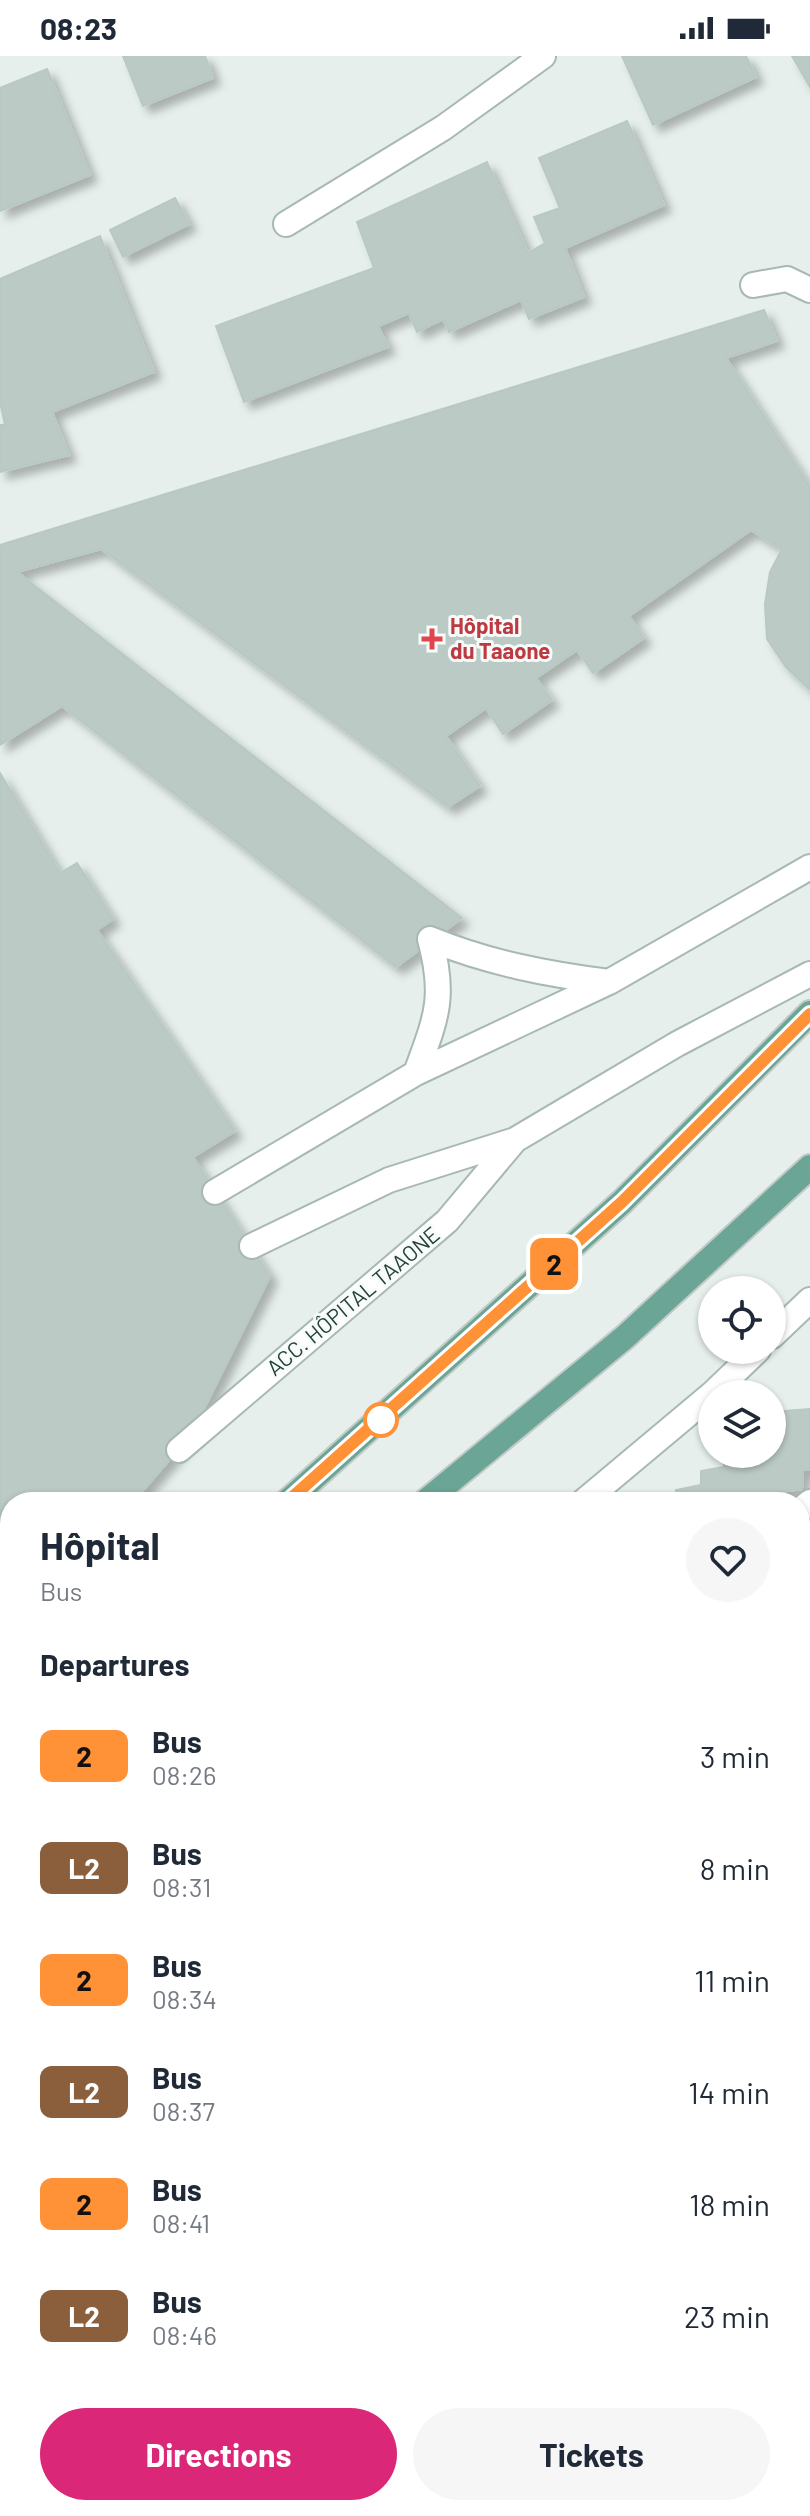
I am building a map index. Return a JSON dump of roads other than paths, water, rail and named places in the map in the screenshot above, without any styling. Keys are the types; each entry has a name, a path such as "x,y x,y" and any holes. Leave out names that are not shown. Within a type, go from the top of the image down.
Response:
{"main road":[{"path":"298,1492 622,1202 810,1013"},
{"path":"437,1492 625,1337 810,1167"}],"street":[{"path":"286,224 443,128 543,56"},
{"path":"753,285 787,279 810,290"},
{"path":"215,1192 416,1073 609,982 810,867"},
{"path":"416,1073 440,998 439,973 430,939 477,958 539,973 609,982"},
{"path":"252,1246 389,1180 515,1140 677,1044 810,974"},
{"name":"ACC. HÔPITAL TAAONE","path":"179,1450 447,1221 515,1140"},
{"path":"786,1323 810,1300"},
{"path":"727,1380 743,1364"},
{"path":"595,1492 698,1406"}],"place":[{"name":"Hôpital du Taaone","path":"432,639"}]}
